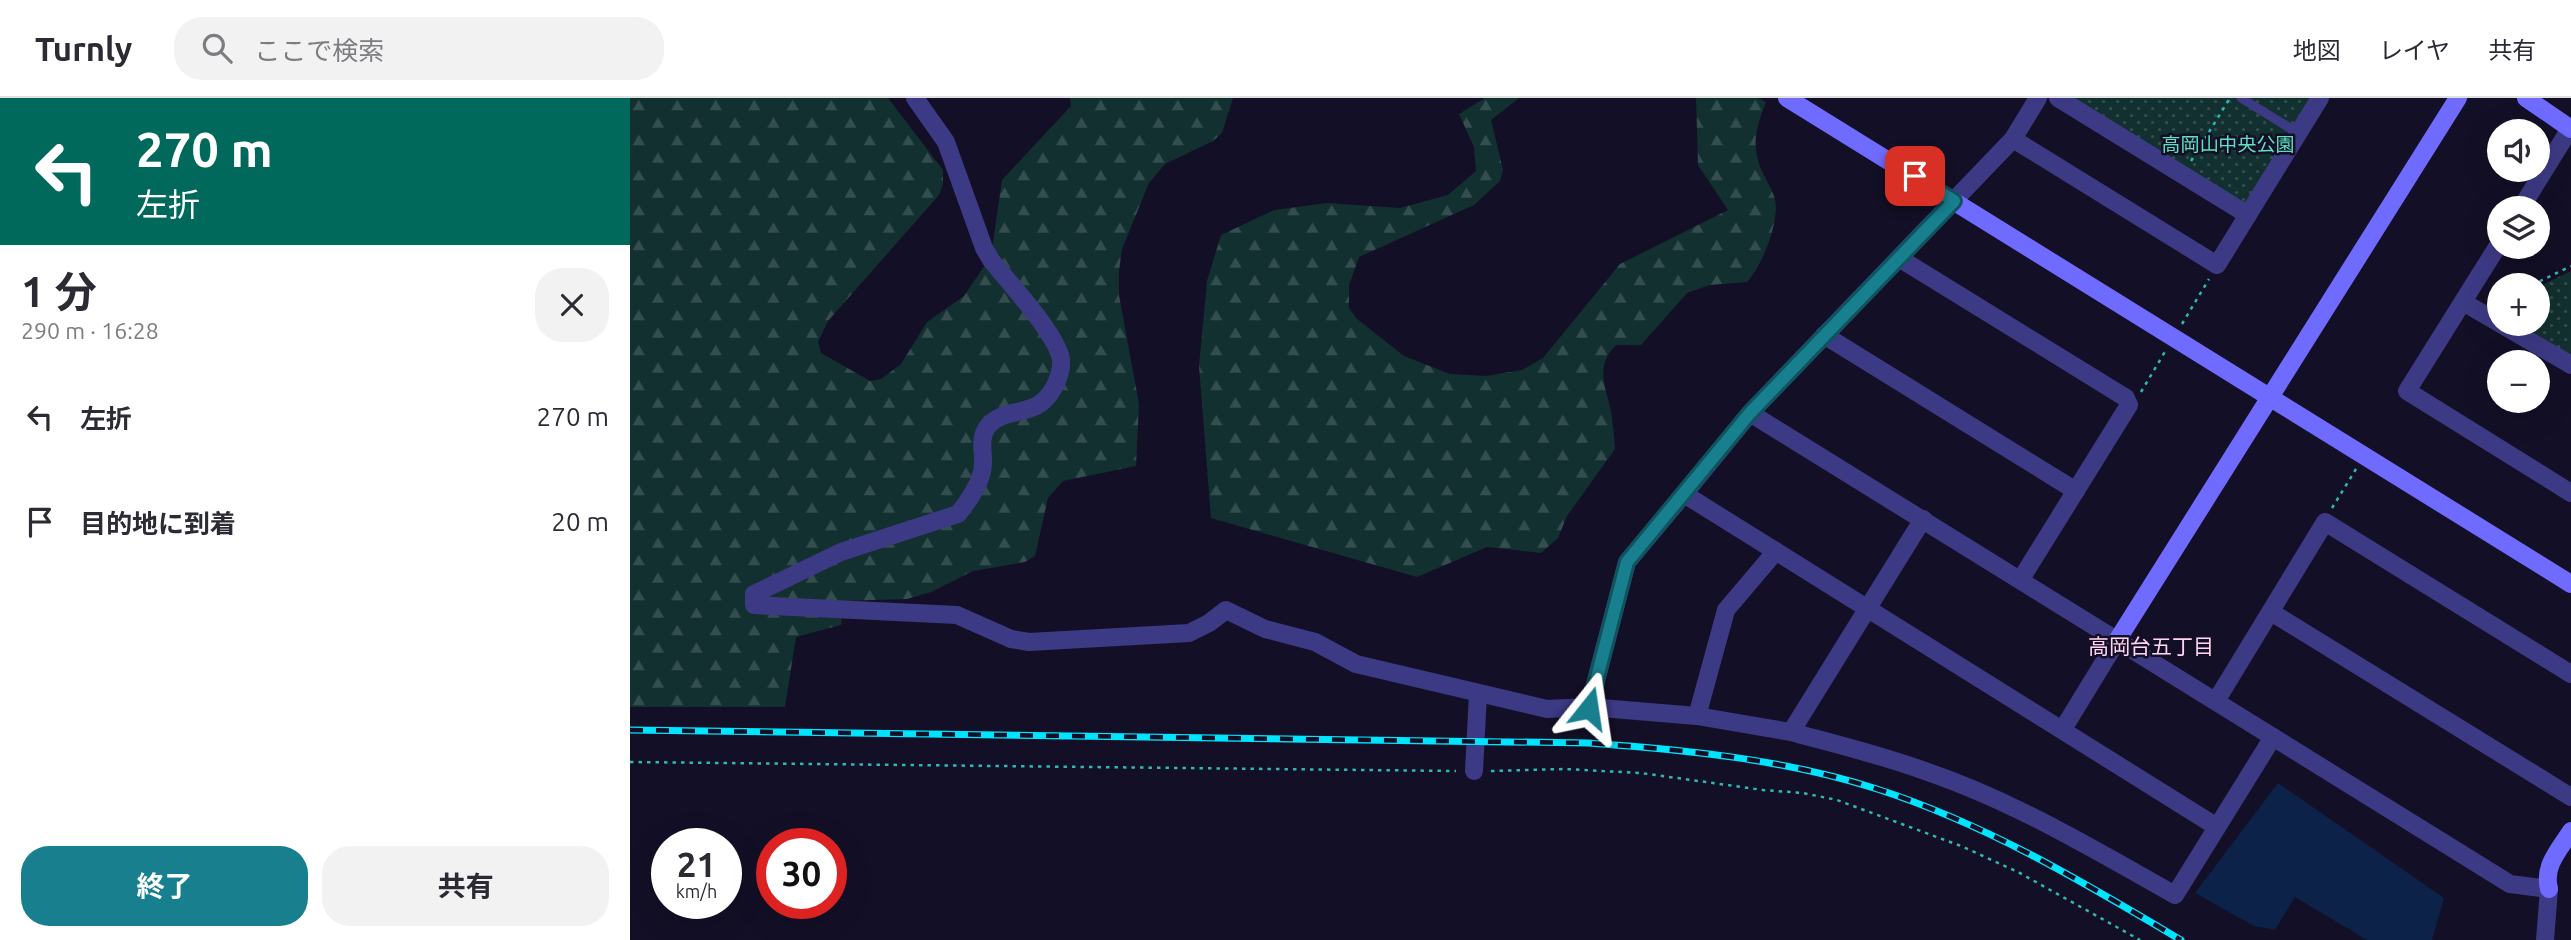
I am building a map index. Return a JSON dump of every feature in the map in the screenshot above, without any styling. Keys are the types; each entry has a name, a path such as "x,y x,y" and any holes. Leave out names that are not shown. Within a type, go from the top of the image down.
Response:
{"street":[{"path":"915,98 946,142 984,248 1051,336 1061,358 1058,377 1049,397 1038,405 1002,415 986,428 982,437 982,473 968,502 958,514 841,552 754,594 754,605 957,615 1012,639 1029,642 1189,632 1209,623 1226,610 1265,629 1315,642 1356,664 1478,694 1547,709 1589,708 1697,716 1791,732 1904,764 1976,792 2076,838 2175,895 2273,737"},
{"path":"1787,98 2571,584"},
{"path":"1589,708 1627,562 1750,413 2013,139 2038,98"},
{"path":"2058,98 2248,215"},
{"path":"2013,139 2217,265 2320,98"},
{"path":"2063,729 2458,98"},
{"path":"2526,98 2571,128 2528,196"},
{"path":"1899,258 2126,398 2129,405 2021,579"},
{"path":"2490,259 2407,391 2571,493"},
{"path":"2463,302 2571,365"},
{"path":"1824,335 2076,491"},
{"path":"1750,413 2510,884 2549,889"},
{"path":"1684,494 2217,827"},
{"path":"1791,732 1923,519"},
{"path":"2216,701 2325,522 2571,674"},
{"path":"1697,716 1726,610 1776,551"},
{"path":"2271,612 2571,797"},
{"path":"1474,771 1478,694"},
{"path":"2545,940 2549,889 2546,877 2549,867 2571,831"}],"lane":[{"path":"2241,98 2298,133"}],"path":[{"path":"2182,175 2230,98"},
{"path":"2182,324 2217,265"},
{"path":"2550,276 2571,266"},
{"path":"2129,405 2137,397 2166,350"},
{"path":"2325,522 2327,514 2356,469"},
{"path":"630,762 1474,771 1564,769 1641,773 1803,793 1837,800 1961,846 2007,867 2140,940"}],"green space":[{"path":"630,98 888,98 943,170 943,184 939,195 828,321 818,342 821,353 870,381 881,379 901,364 927,322 964,296 991,256 1002,180 1071,106 1070,98 1233,98 1222,133 1213,141 1165,164 1149,183 1122,249 1119,295 1139,404 1136,466 1063,481 1048,498 1035,556 1025,562 973,571 931,592 907,599 844,601 841,625 796,637 785,707 630,707"},
{"path":"1485,98 1519,98 1491,120 1503,170 1500,181 1474,205 1359,257 1349,285 1349,308 1356,318 1404,356 1450,374 1486,376 1522,370 1543,358 1620,264 1728,210 1698,165 1696,98 1758,98 1766,102 1757,132 1756,150 1776,205 1773,229 1753,275 1747,282 1710,285 1687,293 1641,345 1616,345 1606,360 1603,376 1611,411 1615,449 1567,516 1558,538 1541,553 1487,547 1417,577 1211,518 1199,366 1207,281 1221,235 1274,210 1327,203 1400,208 1448,195 1476,171 1474,147 1459,114"},
{"name":"高岡山中央公園","path":"2067,98 2311,98 2244,207"},
{"path":"2571,271 2571,357 2535,336 2550,336 2550,281"}],"water":[{"path":"2278,783 2444,898 2432,940 2367,940 2295,897 2275,930 2254,926 2195,893"}],"railway":[{"path":"630,730 1589,743 1734,757 1842,779 1957,819 2033,856 2181,940"}],"district":[{"name":"高岡台五丁目","path":"2151,647"}],"route":[{"path":"1589,708 1627,562 1750,413 1954,201 1915,176"}]}
